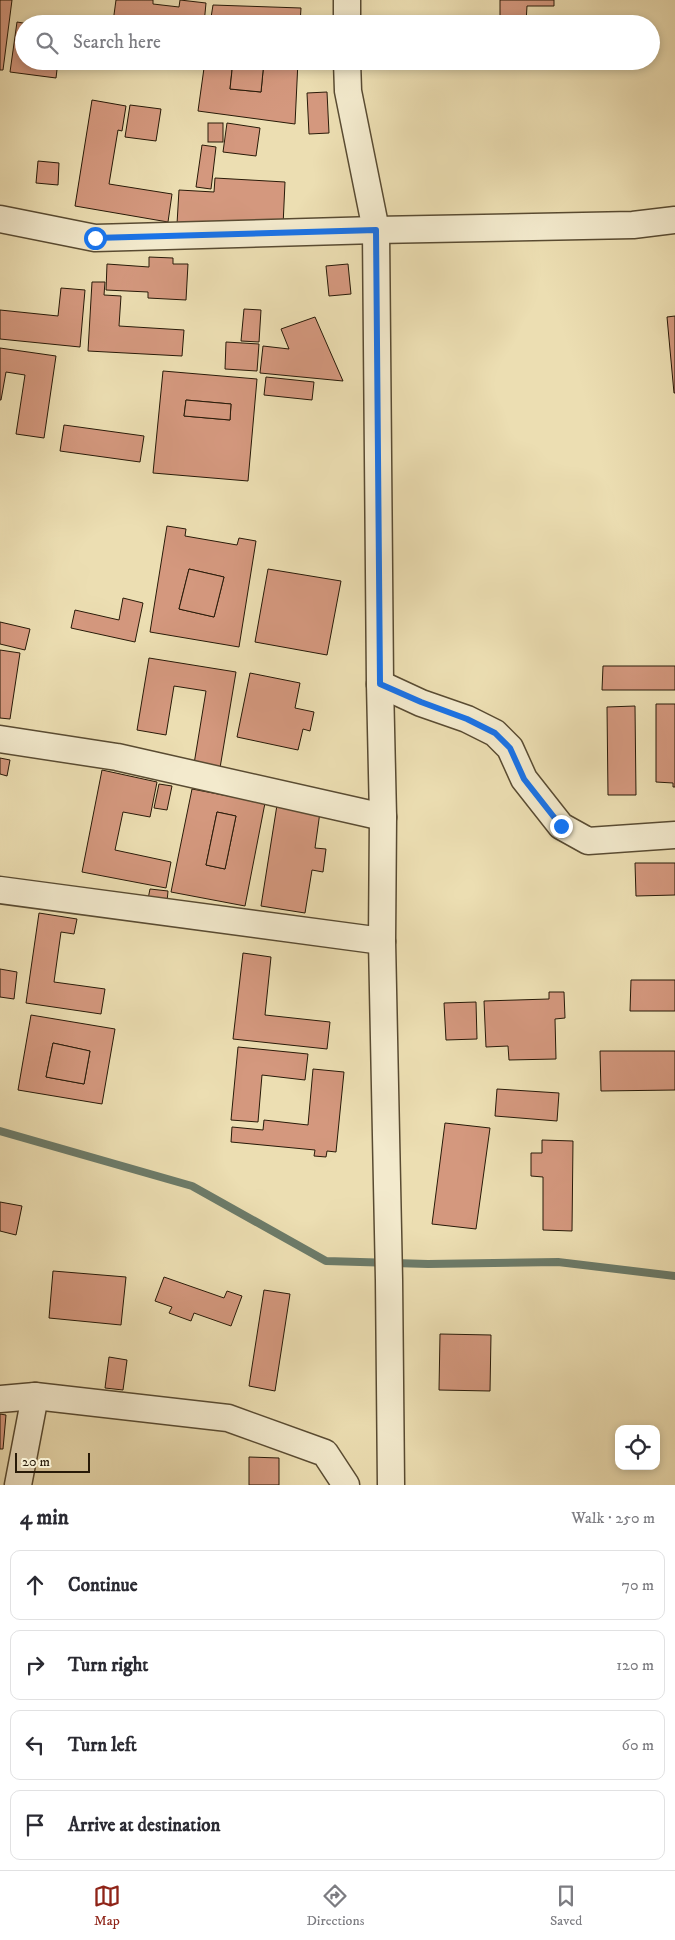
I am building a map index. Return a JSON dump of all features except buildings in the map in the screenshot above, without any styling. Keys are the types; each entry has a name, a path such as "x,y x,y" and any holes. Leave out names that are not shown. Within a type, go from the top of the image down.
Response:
{"street":[{"path":"347,0 347,15"},
{"path":"347,70 348,91 376,230 383,817 382,941 391,1485"},
{"path":"0,219 95,238 633,225 675,220"},
{"path":"380,684 467,719 495,733 510,748 524,779 561,826 588,841 675,835"},
{"path":"0,739 117,757 383,817"},
{"path":"0,890 382,941"},
{"path":"18,1485 35,1396"},
{"path":"0,1399 35,1396 228,1418 325,1453 346,1485"}],"waterway":[{"path":"0,1131 192,1186 326,1261 428,1264 558,1262 675,1276"}],"route":[{"path":"95,238 376,230 380,684 467,719 495,733 510,748 524,779 561,826"}]}
